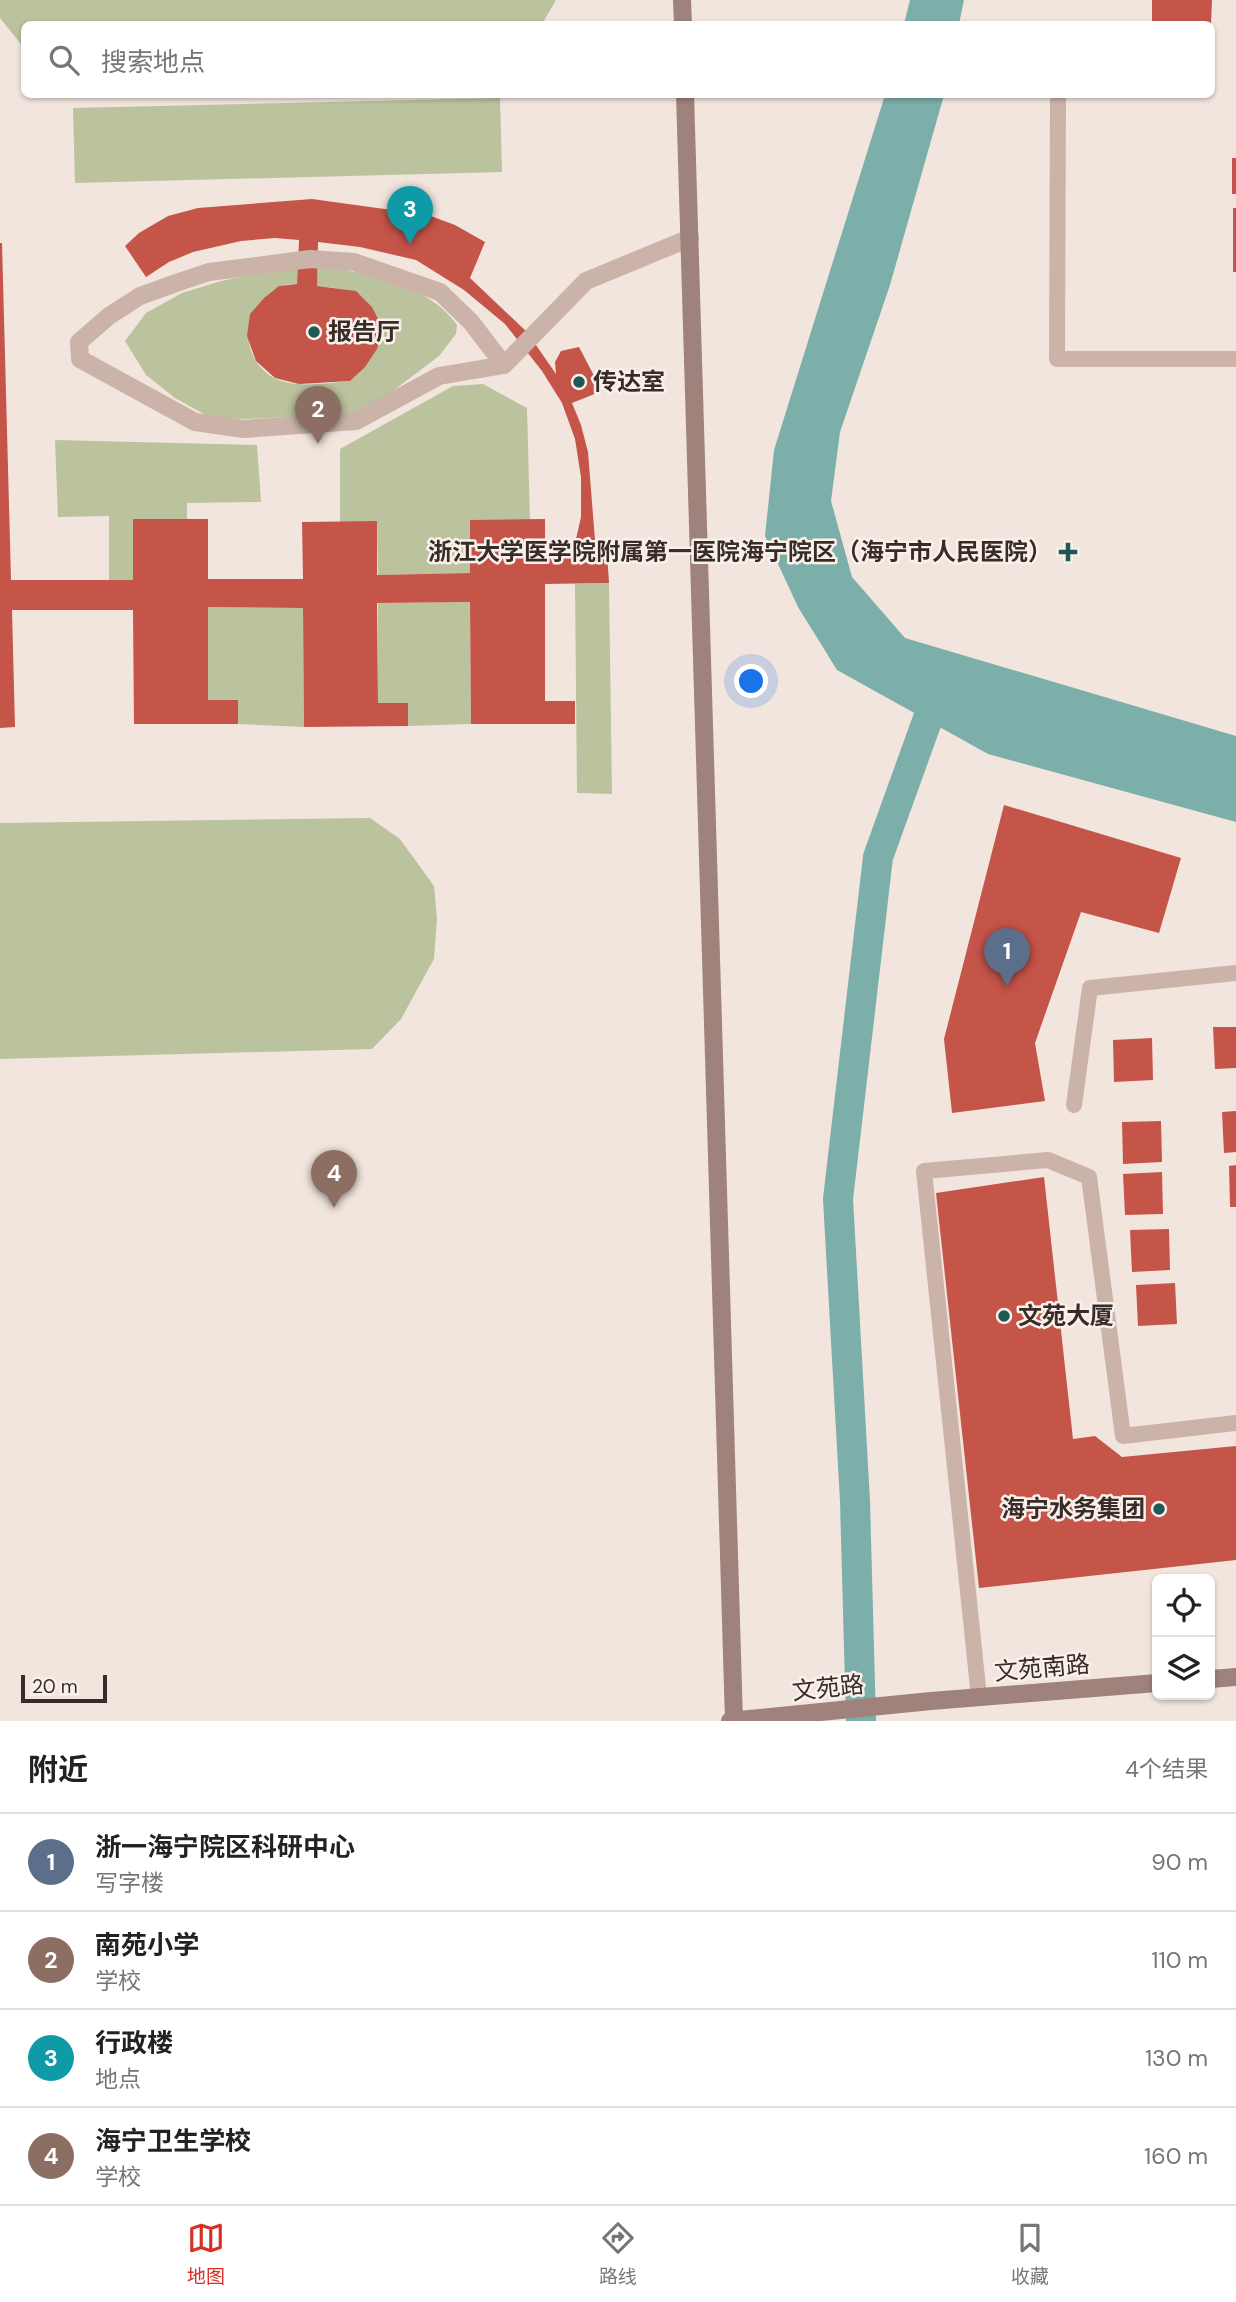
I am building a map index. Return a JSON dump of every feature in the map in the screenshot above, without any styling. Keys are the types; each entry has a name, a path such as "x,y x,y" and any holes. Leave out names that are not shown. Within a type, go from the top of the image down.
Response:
{"street":[{"path":"682,0 682,21"},
{"path":"685,98 733,1721"},
{"path":"505,365 471,322 440,292 354,262 310,259 209,272 176,283 140,296 119,309 79,342 80,359 195,422 244,429 356,421 439,376 505,365 586,281 690,238"},
{"path":"1215,1679 1236,1677"},
{"name":"文苑南路","path":"931,1701 1152,1683"},
{"name":"文苑路","path":"733,1721 931,1701"}],"lane":[{"path":"1058,98 1057,359 1236,359"},
{"path":"1074,1105 1090,988 1236,973"},
{"path":"979,1698 924,1171 1048,1160 1089,1177 1122,1436 1236,1423"}],"green space":[{"path":"0,0 556,0 544,21 21,21 21,44 0,18"},
{"path":"500,98 502,172 75,183 73,108"},
{"path":"318,264 394,282 412,290 444,310 457,325 456,334 439,356 381,400 349,414 248,419 211,418 175,398 146,375 125,341 146,313 182,293 221,281 298,265 297,284 276,288 259,304 250,326 251,350 263,370 283,381 312,384 350,381 370,358 383,330 370,306 358,294 316,286"},
{"path":"483,384 527,408 530,520 470,520 470,573 378,575 377,522 340,522 340,449 453,386"},
{"path":"55,440 257,445 261,502 187,503 187,519 133,519 133,580 109,580 109,516 58,517"},
{"path":"609,583 612,794 577,793 575,584"},
{"path":"470,602 471,724 408,726 408,703 378,703 378,603"},
{"path":"208,607 303,608 304,727 238,724 208,700"},
{"path":"370,818 400,839 434,886 437,919 434,959 401,1019 372,1049 0,1059 0,823"}],"water":[{"path":"910,0 964,0 960,21 905,21"},
{"path":"884,98 943,98 890,285 840,432 831,501 852,577 905,638 1236,736 1236,822 988,754 837,670 798,607 765,536 774,450"}],"building":[{"path":"1152,0 1212,0 1211,21 1152,21"},
{"path":"1232,158 1236,158 1236,194 1232,194"},
{"path":"312,199 428,215 455,225 485,242 470,278 527,332 556,374 555,362 561,351 579,347 602,391 572,403 588,452 596,553 607,553 609,583 545,584 545,701 575,701 575,724 471,724 470,602 377,603 378,703 408,703 408,726 304,727 303,608 208,607 208,700 238,700 238,724 134,724 133,610 12,610 15,727 0,728 0,243 11,580 133,580 133,519 208,519 208,579 303,579 302,522 377,521 377,575 470,573 470,520 545,519 545,547 574,548 581,517 581,477 575,439 562,403 542,371 505,324 464,290 416,260 360,247 318,242 317,286 356,291 372,307 383,329 377,349 365,367 350,381 299,384 275,378 256,361 247,336 250,314 264,298 279,286 297,284 299,240 275,238 241,241 193,252 169,262 146,277 125,246 139,233 168,216 198,208"},
{"path":"1233,208 1236,208 1236,272 1233,272"},
{"path":"1004,805 1181,858 1159,933 1081,912 1035,1043 1045,1101 952,1113 944,1039"},
{"path":"1213,1027 1236,1027 1236,1068 1215,1069"},
{"path":"1152,1038 1153,1080 1114,1082 1113,1040"},
{"path":"1236,1111 1236,1152 1224,1153 1222,1112"},
{"path":"1161,1121 1162,1162 1123,1164 1122,1122"},
{"path":"1236,1165 1236,1207 1230,1207 1229,1166"},
{"path":"1162,1172 1163,1214 1125,1215 1123,1174"},
{"name":"文苑大厦","path":"1044,1177 1073,1439 1095,1436 1122,1457 1236,1446 1236,1560 979,1588 936,1193"},
{"path":"1169,1229 1170,1270 1132,1272 1130,1230"},
{"path":"1175,1283 1177,1324 1138,1326 1136,1285"}],"waterway":[{"path":"861,1721 855,1501 838,1199 878,857 936,696"}],"place":[{"name":"行政楼","path":"410,244"},
{"name":"报告厅","path":"314,332"},
{"name":"传达室","path":"579,382"},
{"name":"南苑小学","path":"318,444"},
{"name":"浙江大学医学院附属第一医院海宁院区（海宁市人民医院）","path":"1068,552"},
{"name":"浙一海宁院区科研中心","path":"1007,986"},
{"name":"海宁卫生学校","path":"334,1208"},
{"name":"文苑大厦","path":"1004,1316"},
{"name":"海宁水务集团","path":"1159,1509"}]}
